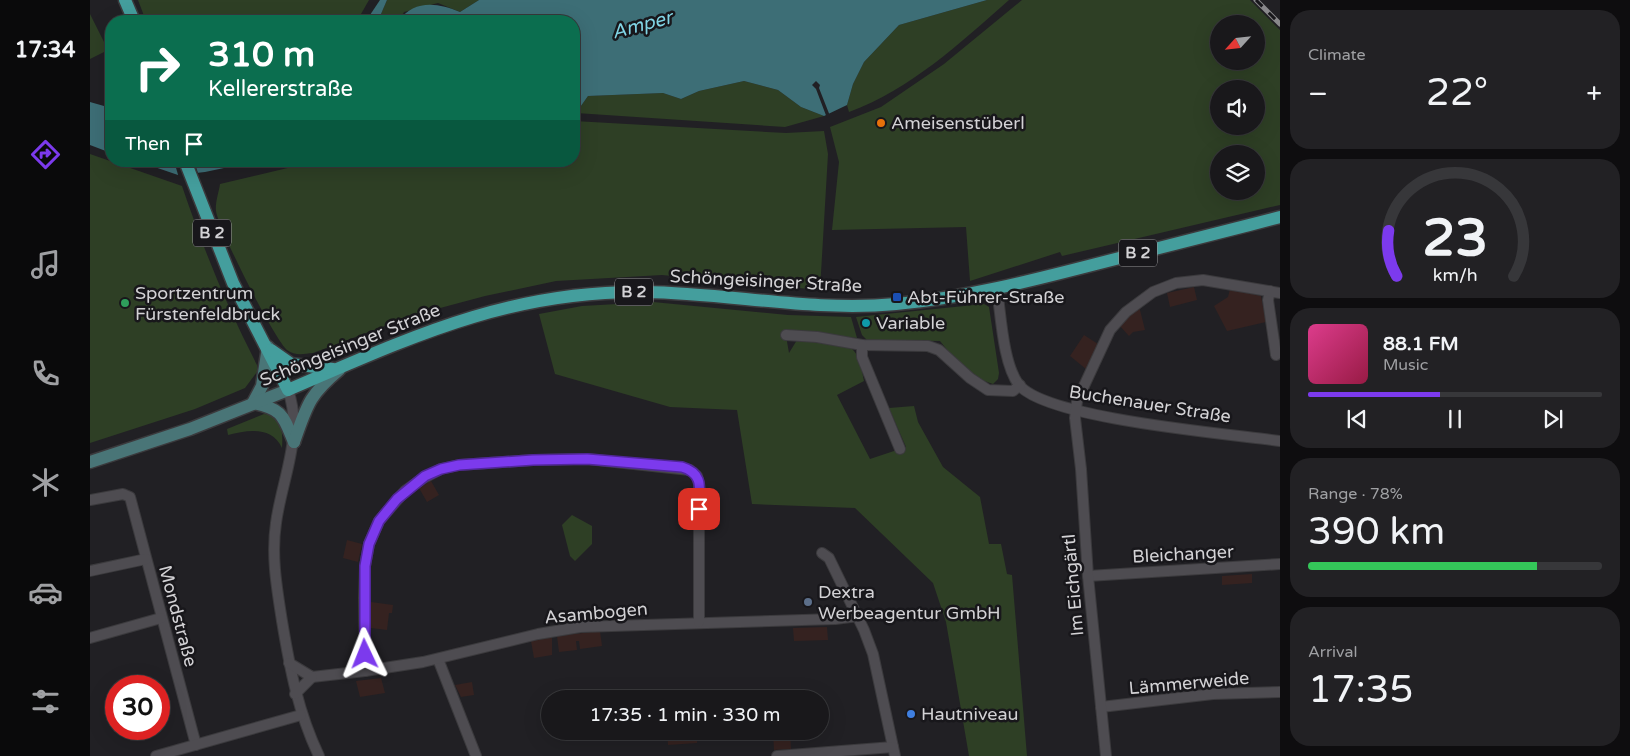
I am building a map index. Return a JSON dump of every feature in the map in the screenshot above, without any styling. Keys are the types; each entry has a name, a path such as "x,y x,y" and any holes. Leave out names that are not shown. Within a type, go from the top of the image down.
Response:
{"main road":[{"path":"125,0 131,15"},
{"name":"B 2","path":"186,167 233,283 268,348"},
{"name":"Schöngeisinger Straße","path":"288,390 348,363 446,324 512,306 570,296 616,292 669,292 794,304 853,306 894,304 997,289 1280,217"},
{"path":"268,348 291,364 333,370"},
{"path":"268,348 288,390"}],"street":[{"path":"1076,410 1077,401 1110,330 1126,312 1153,292 1176,283 1203,280 1275,292"},
{"name":"Buchenauer Straße","path":"997,289 1010,367 1020,385 1040,400 1102,417 1280,441"},
{"path":"1275,292 1268,300 1276,355"},
{"path":"786,335 818,337 862,345 928,346 938,350 970,378 988,390 1013,390 1020,385"},
{"path":"862,345 862,357 900,449"},
{"path":"268,348 262,386 253,403 270,406 281,413 294,442"},
{"path":"319,756 301,715 288,663 274,550 276,525 294,442 310,399 316,389 348,363"},
{"path":"288,390 294,421 294,442"},
{"name":"Schöngeisinger Straße","path":"90,462 190,429 288,390"},
{"name":"Im Eichgärtl","path":"1076,410 1088,576 1106,756"},
{"path":"365,671 365,566 374,532 379,521 404,491 441,469 459,465 577,459 682,467 690,470 697,476 699,484 699,622"},
{"name":"Mondstraße","path":"90,500 127,496 196,745"},
{"path":"777,756 894,752 876,664 858,616 829,559 822,553"},
{"path":"90,571 146,559"},
{"name":"Bleichanger","path":"1088,576 1280,564"},
{"name":"Asambogen","path":"312,677 365,671 438,659 526,637 573,628 699,622 835,619 858,616"},
{"path":"90,638 162,618"},
{"path":"438,659 476,756"},
{"path":"288,663 312,677 295,694"},
{"name":"Lämmerweide","path":"1101,707 1213,694 1280,692"},
{"path":"156,756 301,715"}],"shaded area":[{"path":"1194,287 1197,300 1170,307 1167,293"},
{"path":"1230,289 1261,296 1266,322 1227,331 1214,306 1228,297"},
{"path":"1139,306 1145,330 1133,332 1129,336 1119,325"},
{"path":"1084,335 1098,344 1086,369 1070,356"},
{"path":"431,481 439,495 427,502 419,488"},
{"path":"347,540 362,544 358,562 343,558"},
{"path":"1252,574 1252,583 1222,585 1222,576"},
{"path":"371,602 393,605 392,613 389,613 387,630 371,628"},
{"path":"827,627 828,640 794,641 793,628"},
{"path":"600,631 602,646 580,649 579,641 576,641 577,650 559,652 557,636"},
{"path":"552,637 552,655 534,658 531,641"},
{"path":"381,678 385,693 360,697 356,681"},
{"path":"472,682 474,695 461,697 455,685"},
{"path":"668,740 697,740 697,743 668,745"},
{"path":"773,740 790,740 791,749 774,750"}],"green space":[{"path":"138,0 369,0 360,15 144,15"},
{"path":"387,0 479,0 460,12 438,3 404,12 402,15 381,15"},
{"path":"987,0 1009,0 953,49 914,78 872,102 849,112 847,105 853,84 864,62 899,25"},
{"path":"1022,0 1250,0 1265,15 1280,30 1280,205 1062,256 1060,252 970,281 966,227 832,230 839,162 830,127 881,107 944,64"},
{"path":"90,14 105,44 105,52 90,59"},
{"path":"744,81 778,90 801,107 824,116 785,127 580,113 580,107 588,96 663,93 681,99 699,91"},
{"path":"580,121 786,133 824,131 828,154 820,290 662,275 556,281 485,296 414,315 313,353 296,354 287,350 280,342 259,306 226,238 216,211 220,184 292,167 580,167"},
{"path":"90,154 105,159 105,167 127,167 182,186 216,277 257,365 257,372 245,388 195,409 90,443"},
{"path":"653,302 788,315 851,317 857,338 785,330 789,353 797,340 836,343 850,347 858,358 864,381 837,395 870,459 906,447 889,408 914,406 918,422 943,467 980,497 989,544 1001,544 1007,574 1012,575 1027,756 969,756 946,622 933,583 855,508 752,504 737,410 670,407 555,374 539,314 582,306"},
{"path":"984,304 989,307 999,373 998,379 993,384 970,372 957,361 940,341 867,340 862,335 856,317"},
{"path":"264,414 275,417 278,421 282,431 282,448 272,436 259,431 228,435 227,429"},
{"path":"572,515 592,526 592,544 575,561 570,556 562,525"}],"water":[{"path":"380,0 387,0 381,15 370,15"},
{"name":"Amper","path":"479,0 987,0 899,25 864,62 853,84 847,105 824,116 801,107 778,90 744,81 699,91 681,99 663,93 588,96 580,107 580,15 404,15 411,9 426,5 443,6 460,12"},
{"path":"90,102 105,106 105,151 90,145"},
{"path":"155,167 229,167 205,172 178,175"}],"pier":[{"path":"816,81 820,85 819,88 830,116 827,118 816,89 812,85"},
{"path":"176,167 196,167 199,176 179,178"}],"railway":[{"path":"1256,0 1280,24"}],"place":[{"name":"Ameisenstüberl","path":"881,123"},
{"name":"Abt-Führer-Straße","path":"897,297"},
{"name":"Sportzentrum Fürstenfeldbruck","path":"125,303"},
{"name":"Variable","path":"866,323"},
{"name":"Dextra Werbeagentur GmbH","path":"808,602"},
{"name":"Hautniveau","path":"911,714"}],"route":[{"path":"365,654 365,566 369,544 379,521 404,491 441,469 459,465 513,461 577,459 682,467 690,470 697,476 699,484 699,509"}]}
